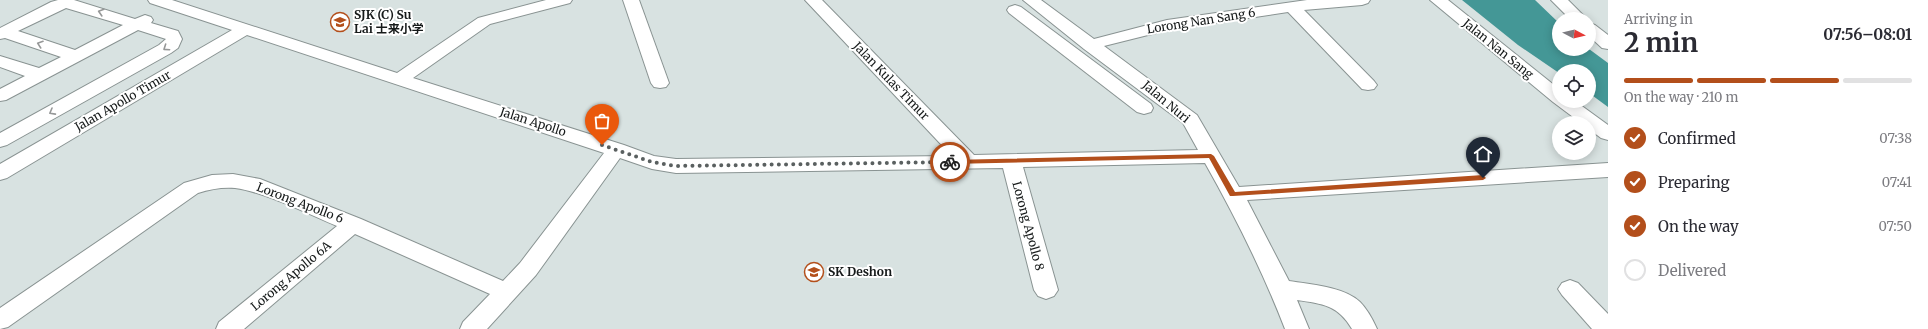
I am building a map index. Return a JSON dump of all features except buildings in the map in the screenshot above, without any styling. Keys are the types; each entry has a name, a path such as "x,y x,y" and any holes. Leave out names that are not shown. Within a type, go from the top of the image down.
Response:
{"street":[{"path":"400,79 470,29 484,21 562,0"},
{"path":"631,0 660,83"},
{"name":"Jalan Kulas Timur","path":"813,0 969,162"},
{"name":"Lorong Nan Sang 6","path":"1090,44 1167,25 1303,4 1362,0"},
{"name":"Jalan Nan Sang","path":"1438,0 1552,92"},
{"path":"1559,0 1572,12"},
{"path":"0,141 172,44 174,39 172,35 138,23 67,3 57,5 2,33"},
{"path":"0,96 138,23 165,3"},
{"name":"Jalan Apollo","path":"165,3 617,149 652,162 676,166 969,162 1211,156"},
{"path":"1303,4 1368,85"},
{"name":"Jalan Nuri","path":"1023,5 1054,18 1141,81 1190,119 1233,194 1281,289 1297,329"},
{"name":"Jalan Nuri","path":"1023,5 1032,24 1120,88 1144,108"},
{"path":"1032,24 1054,18"},
{"name":"Jalan Apollo Timur","path":"3,168 246,29"},
{"path":"2,33 75,56"},
{"path":"1596,34 1608,44"},
{"path":"0,60 41,75"},
{"path":"1120,88 1141,81"},
{"path":"1573,108 1608,134"},
{"path":"472,329 528,269 617,149"},
{"name":"Lorong Apollo 8","path":"1011,161 1046,290"},
{"path":"1233,194 1608,170"},
{"name":"Lorong Apollo 6","path":"0,320 190,188 212,182 253,184 353,224 507,292"},
{"name":"Lorong Apollo 6A","path":"228,329 353,224"},
{"path":"1281,289 1334,299 1343,303 1351,309 1365,329"},
{"path":"1570,289 1607,329"}],"water":[{"path":"1462,0 1535,0 1552,16 1552,56 1596,56 1596,54 1608,63 1608,107 1596,98 1596,64 1552,64 1552,68 1518,45"}],"way so far":[{"path":"602,145 652,162 676,166 950,162"}],"place":[{"name":"SJK (C) Su Lai 士来小学","path":"340,22"},
{"name":"SK Deshon","path":"814,272"}],"route":[{"path":"950,162 1211,156 1233,194 1483,178"}]}
